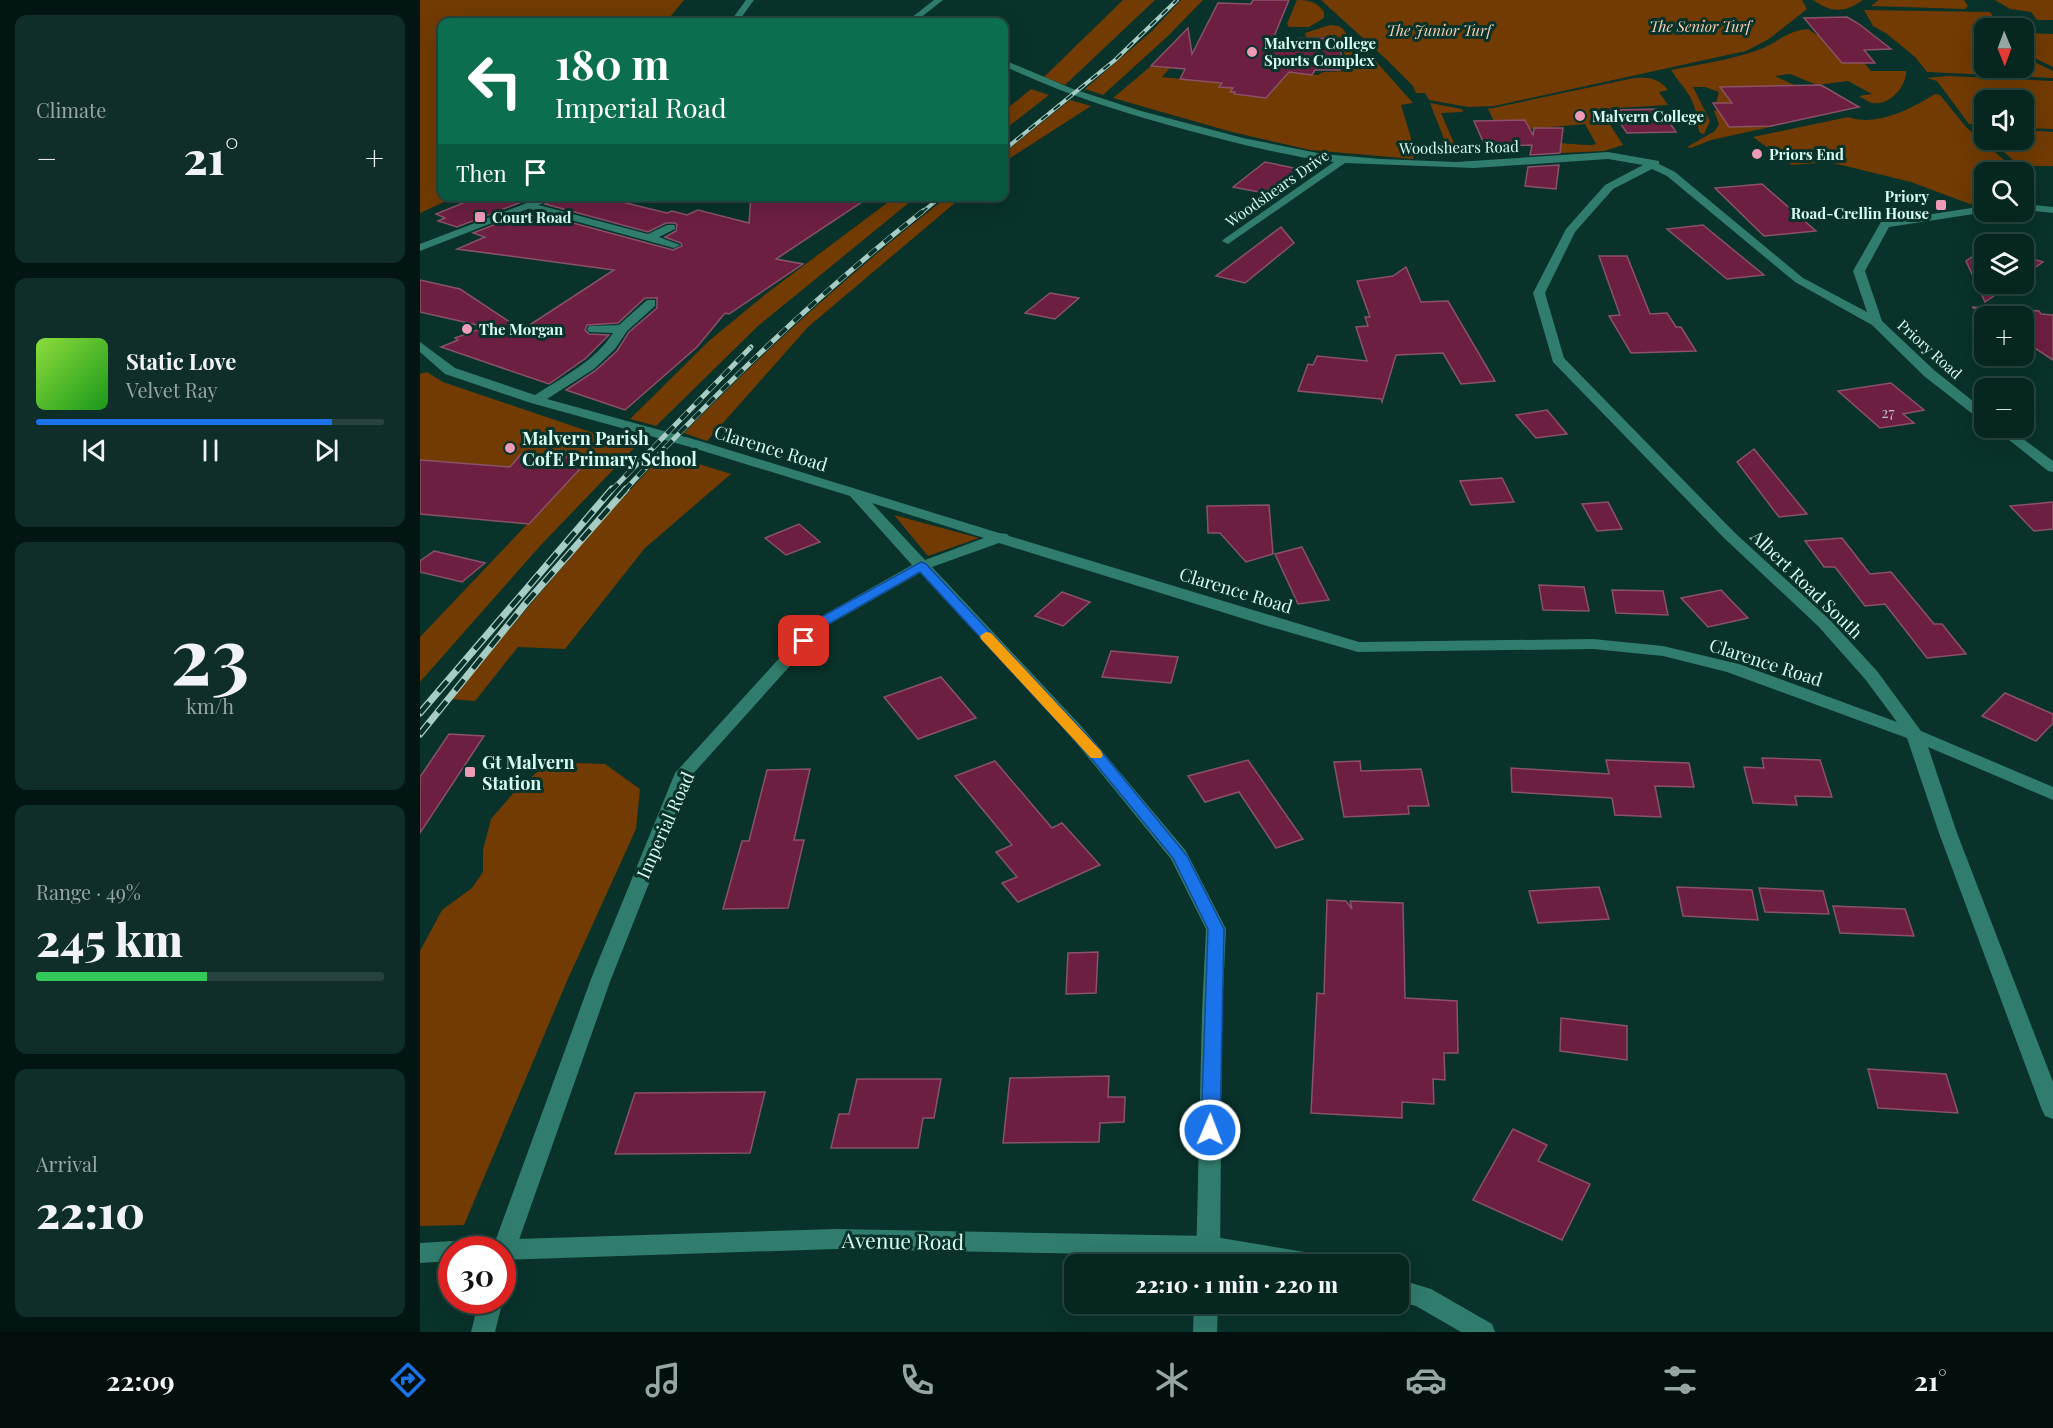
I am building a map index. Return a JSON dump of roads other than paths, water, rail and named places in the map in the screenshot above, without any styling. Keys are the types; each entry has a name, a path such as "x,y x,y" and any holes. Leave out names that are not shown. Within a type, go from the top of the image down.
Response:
{"street":[{"path":"737,18 750,0"},
{"path":"916,18 939,0"},
{"name":"Woodshears Road","path":"1008,65 1058,87 1158,118 1295,154 1343,160 1443,165 1601,156 1631,158 1655,163 1799,280 1876,322"},
{"name":"Woodshears Drive","path":"1228,241 1343,160"},
{"name":"Albert Road South","path":"1655,163 1610,187 1570,231 1539,293 1558,359 1729,535 1824,623 1871,675 1915,735 1948,833 2053,1110"},
{"path":"420,248 544,201"},
{"path":"531,206 674,245"},
{"path":"2034,208 2053,210"},
{"name":"Priory Road","path":"1974,211 1886,224 1859,271 1876,322 1929,373 1974,408"},
{"path":"651,237 671,227"},
{"path":"536,400 589,366 611,346 622,329 651,303"},
{"path":"593,329 622,329"},
{"name":"Clarence Road","path":"420,346 434,361 450,371 536,400 695,444 1002,537 1273,623 1358,646 1593,644 1663,651 1733,668 1915,735 2053,794"},
{"path":"2013,438 2053,468"},
{"path":"854,494 1076,731 1179,856 1216,929 1212,1013 1209,1254"},
{"name":"Imperial Road","path":"504,1236 601,979 684,773 819,624 921,566 1002,537"},
{"name":"Avenue Road","path":"516,1250 836,1239 1186,1254"},
{"path":"420,1253 438,1252"},
{"path":"1409,1293 1422,1297 1483,1332"},
{"path":"483,1332 488,1314"},
{"path":"1205,1332 1206,1314"}],"railway":[{"path":"1008,147 1115,60 1177,0"},
{"path":"921,213 936,201"},
{"path":"624,491 768,345 883,243 923,211"},
{"path":"611,491 751,347"},
{"path":"420,713 612,489"},
{"path":"420,734 526,603 626,489"}],"place":[{"name":"Malvern College Sports Complex","path":"1252,52"},
{"name":"Malvern College","path":"1580,116"},
{"name":"Priors End","path":"1757,154"},
{"name":"Priory Road-Crellin House","path":"1941,205"},
{"name":"Court Road","path":"480,217"},
{"name":"The Morgan","path":"467,329"},
{"name":"Malvern Parish CofE Primary School","path":"510,448"},
{"name":"Gt Malvern Station","path":"470,772"}],"park label":[{"name":"The Senior Turf","path":"1700,26"},
{"name":"The Junior Turf","path":"1439,30"}]}
